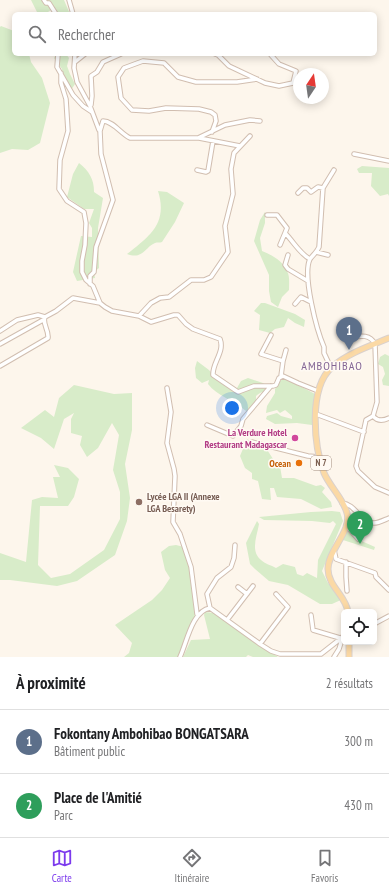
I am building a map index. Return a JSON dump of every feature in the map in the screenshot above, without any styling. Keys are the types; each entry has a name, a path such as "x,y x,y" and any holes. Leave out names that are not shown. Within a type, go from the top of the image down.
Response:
{"main road":[{"name":"N 7","path":"346,525 348,520 347,513 327,480 320,457 316,427 316,400 318,390 322,380 331,368 346,358 389,338"},
{"path":"346,525 329,562 328,574 331,582 343,599 347,609"},
{"path":"349,645 349,657"}],"street":[{"path":"44,0 46,3 49,2 55,12"},
{"path":"69,0 72,12"},
{"path":"58,56 57,67 73,95 93,113"},
{"path":"75,56 74,68 78,82 100,131"},
{"path":"75,62 82,56"},
{"path":"90,106 92,96 91,76 97,72 103,62 116,56"},
{"path":"219,56 229,66 265,83 279,86 293,83 296,72 279,64 272,56"},
{"path":"212,132 216,121 215,115 211,112 199,109 166,108 149,111 132,110 121,98 118,77 124,68 143,61 164,63 178,77 196,82 237,82 257,79"},
{"path":"61,73 61,83 66,99 68,131 60,160 59,189 67,201 84,212 86,223 82,272 100,304"},
{"path":"198,138 225,125 250,120 260,121"},
{"path":"90,284 90,276 94,272 95,266 96,247 113,200 101,154 100,131 102,123 106,121 130,138 198,138 240,146"},
{"path":"139,316 151,303 160,298 169,297 191,280 204,280 211,277 228,252 225,226 232,194 231,169 234,153 250,136"},
{"path":"197,170 208,171 213,141"},
{"path":"354,154 389,161"},
{"path":"331,368 324,353 324,347 311,302 308,281 310,259 319,247 322,188 334,170"},
{"path":"298,193 303,188 307,188 312,192 318,187 322,188"},
{"path":"267,215 277,215 287,228 280,245"},
{"path":"285,233 304,256 310,259"},
{"path":"316,252 328,255"},
{"path":"288,255 285,265 288,269 308,281"},
{"path":"295,304 300,297 311,302"},
{"path":"0,344 56,311 73,298 100,304 112,311 139,316 151,322 174,315 178,316 193,329 220,339 222,344 213,371 213,376 236,392 241,392 254,386 276,385 281,376 286,350"},
{"path":"0,331 17,320 38,316 44,318"},
{"path":"0,366 48,338 44,318"},
{"path":"271,335 261,354 283,361"},
{"path":"345,338 366,336 372,339 375,344 376,402 373,416 366,420 356,466 358,471 375,486 389,493"},
{"path":"281,376 318,390"},
{"path":"207,425 233,436 241,426 243,419 271,386"},
{"path":"167,388 171,412 167,443 175,476 173,522 180,534 190,568 198,614"},
{"path":"316,414 364,432"},
{"path":"373,416 376,419 381,420 389,418"},
{"path":"252,442 308,456 320,457"},
{"path":"342,503 346,503 353,507 363,518 372,523 389,518"},
{"path":"346,525 358,539"},
{"path":"235,545 234,558 231,567 217,578 207,594 210,608 260,644 280,654 321,654 340,638"},
{"path":"334,550 336,559 375,573 376,577 389,590"},
{"path":"346,562 347,591"},
{"path":"227,620 253,586"},
{"path":"238,587 247,594"},
{"path":"260,644 288,607 276,594"},
{"path":"180,657 198,614 204,609 210,608"},
{"path":"311,615 313,630 340,638"},
{"path":"377,622 389,616"},
{"path":"334,657 341,644"}],"green space":[{"path":"31,0 64,0 69,12 52,12 51,10 48,12 37,12"},
{"path":"1,26 12,30 12,56 30,56 31,62 42,78 50,103 40,143 28,150 12,149 0,153"},
{"path":"55,56 68,56 69,58 67,66 75,84 71,90 64,84 62,69 54,58"},
{"path":"79,163 86,169 90,176 93,183 94,192 103,198 98,228 99,268 94,272 95,278 77,281 73,272 81,236 92,237 92,228 89,223 94,209 84,209 67,197 73,174"},
{"path":"362,166 389,168 389,196 388,194 380,196 371,186 372,173 359,173 357,169"},
{"path":"158,191 167,192 184,203 175,222 162,242 152,245 140,254 127,254 150,235 159,220 161,212"},
{"path":"265,212 265,223 260,238 262,251 280,261 285,267 289,278 289,290 282,297 278,307 271,302 269,275 254,241 260,220"},
{"path":"261,303 265,303 295,314 305,320 304,327 288,318 284,327 275,329 270,333 259,330 260,315 254,311"},
{"path":"385,354 389,356 389,386 383,385 382,380 385,374 383,367 378,364 380,357"},
{"path":"197,361 214,376 238,393 237,388 241,381 248,378 263,383 269,389 256,396 256,402 252,410 246,411 212,388 208,384 209,380 202,383 196,378 195,368"},
{"path":"283,377 315,394 312,425 297,423 275,424 266,419 267,416 277,413 281,416 292,419 292,416 285,410 280,413 277,410 266,413 267,406 275,393 275,389"},
{"path":"74,385 114,394 132,393 132,430 125,464 130,498 127,521 115,555 77,581 57,586 0,580 0,553 26,562 32,500 42,497 58,498 53,477 60,477 54,465 68,468 79,479 74,497 68,506 40,506 38,565 51,578 70,574 104,550 120,519 120,492 113,470 119,435 112,423 98,448 87,457 80,445 82,436 71,433 71,419 74,413 64,419 54,449 41,438 21,428 45,410 54,417 59,398"},
{"path":"247,439 265,448 280,466 282,478 294,478 316,486 321,485 325,488 322,492 331,502 332,507 321,509 301,499 277,497 274,488 270,488 271,500 262,499 258,481 252,479 252,473 245,468 240,456"},
{"path":"332,511 340,512 343,521 322,571 328,583 343,599 332,604 320,604 288,585 269,581 250,564 246,543 257,521 259,524 255,548 258,556 264,563 276,568 283,564 295,567 297,574 303,576 307,573 317,578 318,560 336,524 333,521 330,523 264,520 259,517"},
{"path":"348,531 357,539 375,547 374,550 343,540"},
{"path":"176,545 184,547 191,574 197,614 178,657 124,657 129,653 132,643 115,625 152,600 162,590 170,578 165,570 161,552 169,546"},
{"path":"205,612 214,613 278,657 253,657 248,655 246,657 183,657 191,640 210,639 204,615"}],"place":[{"name":"Fokontany Ambohibao BONGATSARA","path":"349,350"},
{"name":"La Verdure Hotel Restaurant Madagascar","path":"295,438"},
{"name":"Ocean","path":"299,463"},
{"name":"Lycée LGA II (Annexe LGA Besarety)","path":"139,502"},
{"name":"Place de l'Amitié","path":"360,544"}],"district":[{"name":"AMBOHIBAO","path":"332,366"}]}
